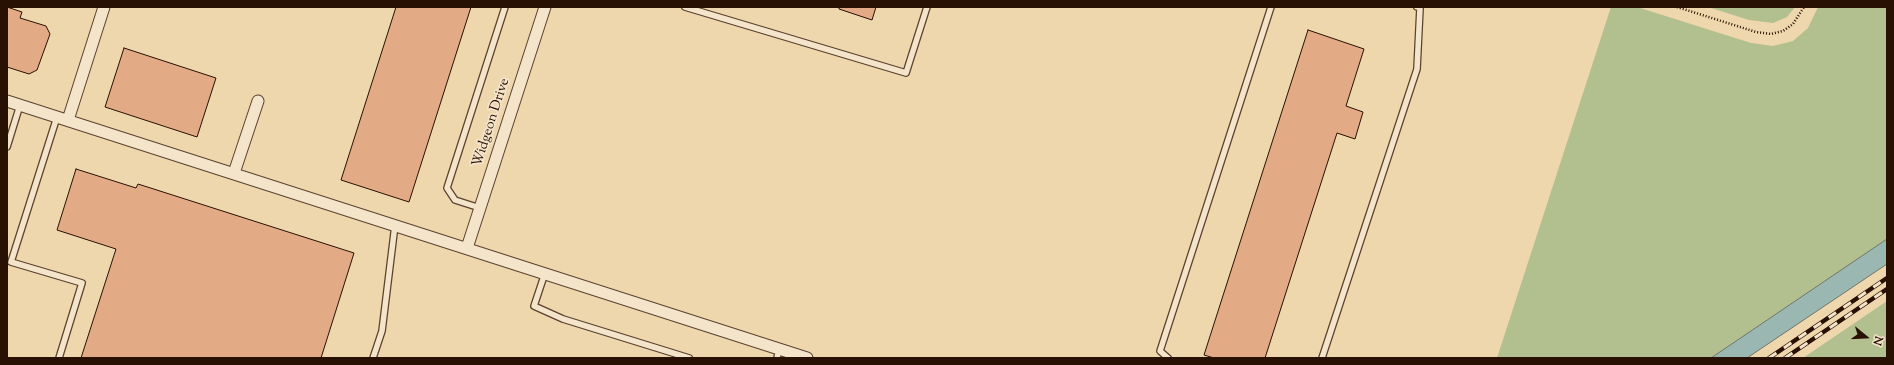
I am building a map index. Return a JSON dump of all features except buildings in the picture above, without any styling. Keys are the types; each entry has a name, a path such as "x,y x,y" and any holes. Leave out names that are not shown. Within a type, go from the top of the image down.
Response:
{"street":[{"path":"62,118 104,7"},
{"name":"Widgeon Drive","path":"467,248 545,7"},
{"path":"7,101 545,273 778,354 807,358"},
{"path":"234,173 258,101"}],"lane":[{"path":"480,208 455,200 447,188 505,7"},
{"path":"685,7 906,73 927,7"},
{"path":"1168,358 1160,350 1271,7"},
{"path":"1322,358 1417,69 1420,8 1417,7"},
{"path":"7,147 20,105"},
{"path":"59,358 82,283 11,262 62,118"},
{"path":"373,358 382,331 395,225"},
{"path":"545,273 534,306 563,319 689,358"}],"path":[{"path":"1677,7 1756,32 1771,34 1783,31 1793,24 1804,7"}],"green space":[{"path":"1611,7 1637,7 1751,43 1773,46 1793,41 1808,28 1818,7 1887,7 1887,239 1711,358 1497,358"},
{"path":"1708,7 1795,7 1787,17 1773,23 1749,20"},
{"path":"1887,301 1887,358 1803,358"}],"water":[{"path":"1887,239 1887,264 1747,358 1711,358"}],"railway":[{"path":"1769,358 1887,278"},
{"path":"1785,358 1887,289"}]}
